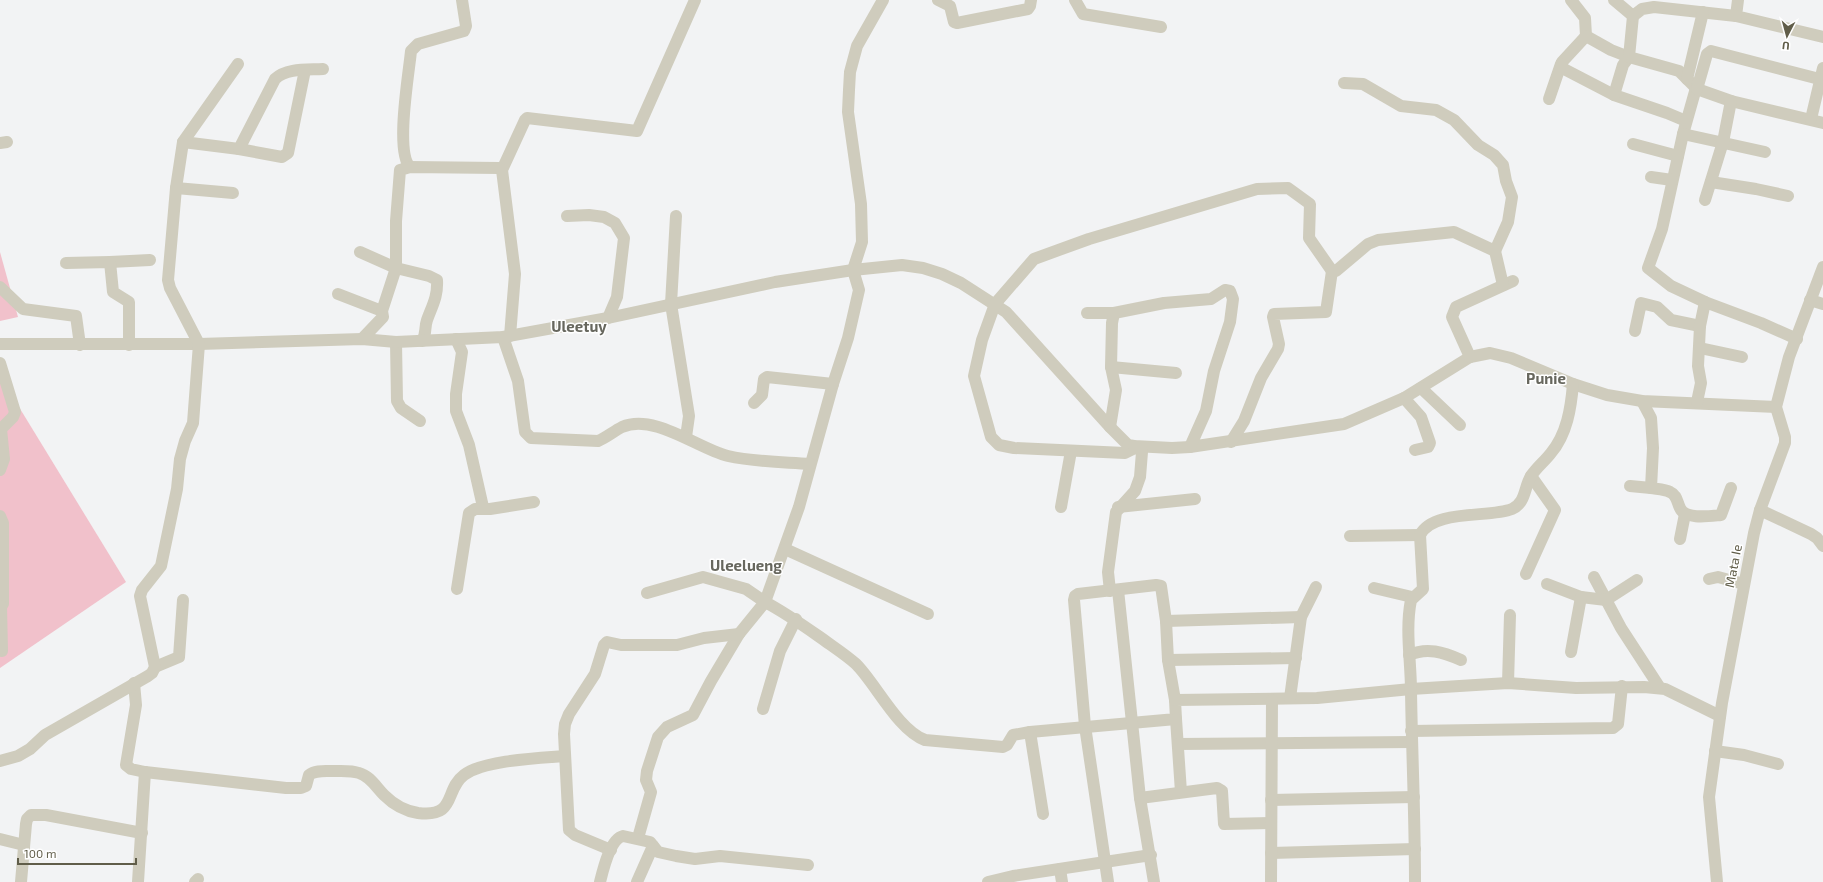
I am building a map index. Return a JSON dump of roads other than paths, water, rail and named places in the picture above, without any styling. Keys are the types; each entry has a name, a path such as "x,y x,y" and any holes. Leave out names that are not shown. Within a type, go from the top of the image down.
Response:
{"street":[{"path":"410,167 406,161 402,138 411,51 418,44 464,31 466,26 462,0"},
{"path":"695,0 636,131 527,118 502,170 516,274 507,336 518,381 525,432 529,437 598,441 607,438 622,427 642,425 686,437 727,456 810,464"},
{"path":"638,838 651,792 646,780 647,772 658,737 667,728 693,715 710,681 739,634 765,602 785,549 833,384 848,338 859,290 853,270 862,242 861,204 848,112 850,72 857,46 883,0"},
{"path":"938,0 950,6 954,22 957,23 1028,9 1030,6 1030,0"},
{"path":"1075,0 1083,14 1161,27"},
{"path":"1549,99 1561,64 1586,36 1585,18 1571,0"},
{"path":"1615,0 1633,16"},
{"path":"1736,16 1738,0"},
{"path":"1614,95 1623,65 1629,57 1633,16 1642,8 1655,4 1736,16 1823,37"},
{"path":"1708,13 1693,85 1682,120 1683,134 1664,179 1662,229 1648,268 1671,286 1705,302 1761,323 1797,339"},
{"path":"1586,36 1611,50 1629,57 1679,72 1693,85 1731,101 1823,123"},
{"path":"1693,85 1707,54 1711,51 1822,76 1811,119"},
{"path":"155,668 140,596 142,590 161,566 167,540 177,489 180,459 185,441 193,423 198,344 170,288 168,280 176,188 183,142 238,64"},
{"path":"1561,64 1562,68 1614,95 1667,113 1682,120"},
{"path":"239,150 275,79 280,74 287,71 323,69"},
{"path":"183,142 282,156 288,153 306,70"},
{"path":"1344,83 1363,84 1401,106 1436,110 1454,120 1478,145 1494,155 1503,165 1506,181 1512,197 1508,222 1495,250"},
{"path":"1705,200 1723,142 1731,101"},
{"path":"1683,134 1765,152"},
{"path":"1633,144 1673,155"},
{"path":"362,339 383,317 382,311 396,268 398,174 402,168 499,168 502,170"},
{"path":"1711,182 1788,196"},
{"path":"176,188 233,193"},
{"path":"1131,446 1131,450 1125,453 1014,448 1000,445 991,437 974,376 982,340 996,304 1034,259 1088,239 1257,189 1288,188 1310,204 1309,238 1332,271 1325,312 1274,314 1273,317 1279,344 1278,349 1261,378 1244,420 1231,442"},
{"path":"567,216 590,215 604,217 615,223 624,238 617,298 608,318"},
{"path":"676,216 671,304 689,416 686,437"},
{"path":"1332,271 1336,271 1368,244 1386,238 1454,232 1495,250 1508,283 1456,307 1453,312 1452,317 1456,329 1470,357"},
{"path":"360,252 396,268 434,277 437,280 434,304 427,320 426,334 422,341"},
{"path":"66,263 150,260"},
{"path":"110,262 113,292 129,302 129,345"},
{"path":"0,344 129,345 362,339 396,342 456,340 507,336 608,318 776,282 853,270 902,265 923,268 961,283 996,304 1012,318 1110,427 1131,446 1142,452 1140,477 1131,496 1118,507 1115,515 1108,572 1114,590 1140,798 1151,855 1154,882"},
{"path":"1131,446 1172,448 1190,447 1336,426 1404,398 1470,357 1490,354 1501,355 1607,396 1642,401 1697,402 1776,407 1789,357 1823,267"},
{"path":"0,287 23,309 76,316 80,345"},
{"path":"1087,313 1114,313 1164,303 1211,299 1226,290 1232,293 1230,322 1214,371 1206,411 1190,447"},
{"path":"338,294 382,311"},
{"path":"1810,300 1823,304"},
{"path":"1697,402 1701,383 1698,366 1700,326 1705,302"},
{"path":"1634,331 1641,303 1658,307 1671,320 1700,326"},
{"path":"1110,427 1116,390 1111,367 1112,322 1114,313"},
{"path":"456,340 462,352 456,394 456,411 469,445 483,507"},
{"path":"396,342 397,402 401,408 420,421"},
{"path":"1700,348 1742,357"},
{"path":"0,363 15,412 14,417 1,429 4,459 0,470"},
{"path":"1111,367 1176,373"},
{"path":"754,403 762,395 764,379 767,377 833,384"},
{"path":"1350,536 1420,534 1429,526 1438,521 1468,514 1512,509 1522,500 1531,475 1559,441 1570,411 1573,384"},
{"path":"1421,388 1460,425"},
{"path":"1404,398 1421,417 1430,443 1428,447 1415,450"},
{"path":"1642,401 1651,418 1653,448 1652,488"},
{"name":"Mata Ie","path":"1717,882 1709,803 1715,751 1744,584 1760,510 1785,442 1785,437 1776,407"},
{"path":"1061,507 1071,451"},
{"path":"1526,574 1555,510 1531,475"},
{"path":"1630,486 1652,488 1672,493 1678,500 1680,509 1685,514 1698,516 1721,515 1731,488"},
{"path":"1118,507 1195,499"},
{"path":"457,589 468,516 475,509 483,507 490,509 534,502"},
{"path":"1760,510 1811,534 1817,538 1823,546"},
{"path":"1680,539 1685,514"},
{"path":"0,516 3,522 3,604 1,607 2,651"},
{"path":"1374,588 1412,597 1421,592 1423,589 1420,534"},
{"path":"785,549 928,614"},
{"path":"647,593 702,577 746,589 765,602 796,619 856,664 909,730 919,737 932,740 1003,747 1007,745 1013,735 1030,732 1176,719"},
{"path":"1594,577 1621,628 1660,688"},
{"path":"1709,579 1718,577 1744,584"},
{"path":"1547,584 1580,596 1606,600 1637,580"},
{"path":"1108,882 1085,726 1074,598 1078,594 1160,585 1163,588 1168,660 1175,700 1181,792"},
{"path":"1290,698 1301,617 1316,587"},
{"path":"1571,652 1580,596"},
{"path":"1412,597 1410,605 1409,655 1412,689 1411,736 1414,797 1415,882"},
{"path":"0,761 18,756 30,749 45,735 152,673 155,668 179,657 183,600"},
{"path":"1508,683 1510,615"},
{"path":"1166,620 1301,617"},
{"path":"763,708 780,651 796,619"},
{"path":"611,850 575,835 569,830 564,734 569,714 595,674 605,643 677,645 704,638 739,634"},
{"path":"1409,655 1433,650 1461,660"},
{"path":"1168,660 1296,658"},
{"path":"134,683 136,705 126,764 131,769 145,772 286,788 301,788 306,786 309,775 315,771 353,771 364,775 388,799 402,808 417,813 430,813 440,810 447,805 455,783 471,771 490,764 565,756"},
{"path":"1175,700 1272,700 1317,698 1412,689 1508,683 1576,688 1622,686 1660,688 1721,710"},
{"path":"1178,744 1272,744 1411,736 1613,728 1618,724 1622,686"},
{"path":"1270,882 1272,700"},
{"path":"1030,732 1043,814"},
{"path":"1715,751 1744,754 1778,764"},
{"path":"138,882 145,772"},
{"path":"1140,798 1181,792 1220,789 1222,791 1225,825 1271,823"},
{"path":"1271,800 1414,797"},
{"path":"21,882 27,819 31,815 36,814 142,833"},
{"path":"600,882 611,850 615,841 619,837 638,838 650,842 661,853 695,858 720,856 808,865"},
{"path":"0,840 24,845"},
{"path":"637,882 653,846"},
{"path":"1271,853 1415,849"},
{"path":"988,882 1014,879 1060,869 1151,855"},
{"path":"1060,869 1062,882"}],"district":[{"name":"Uleetuy","path":"579,326"},
{"name":"Punie","path":"1546,378"},
{"name":"Uleelueng","path":"746,565"}]}
